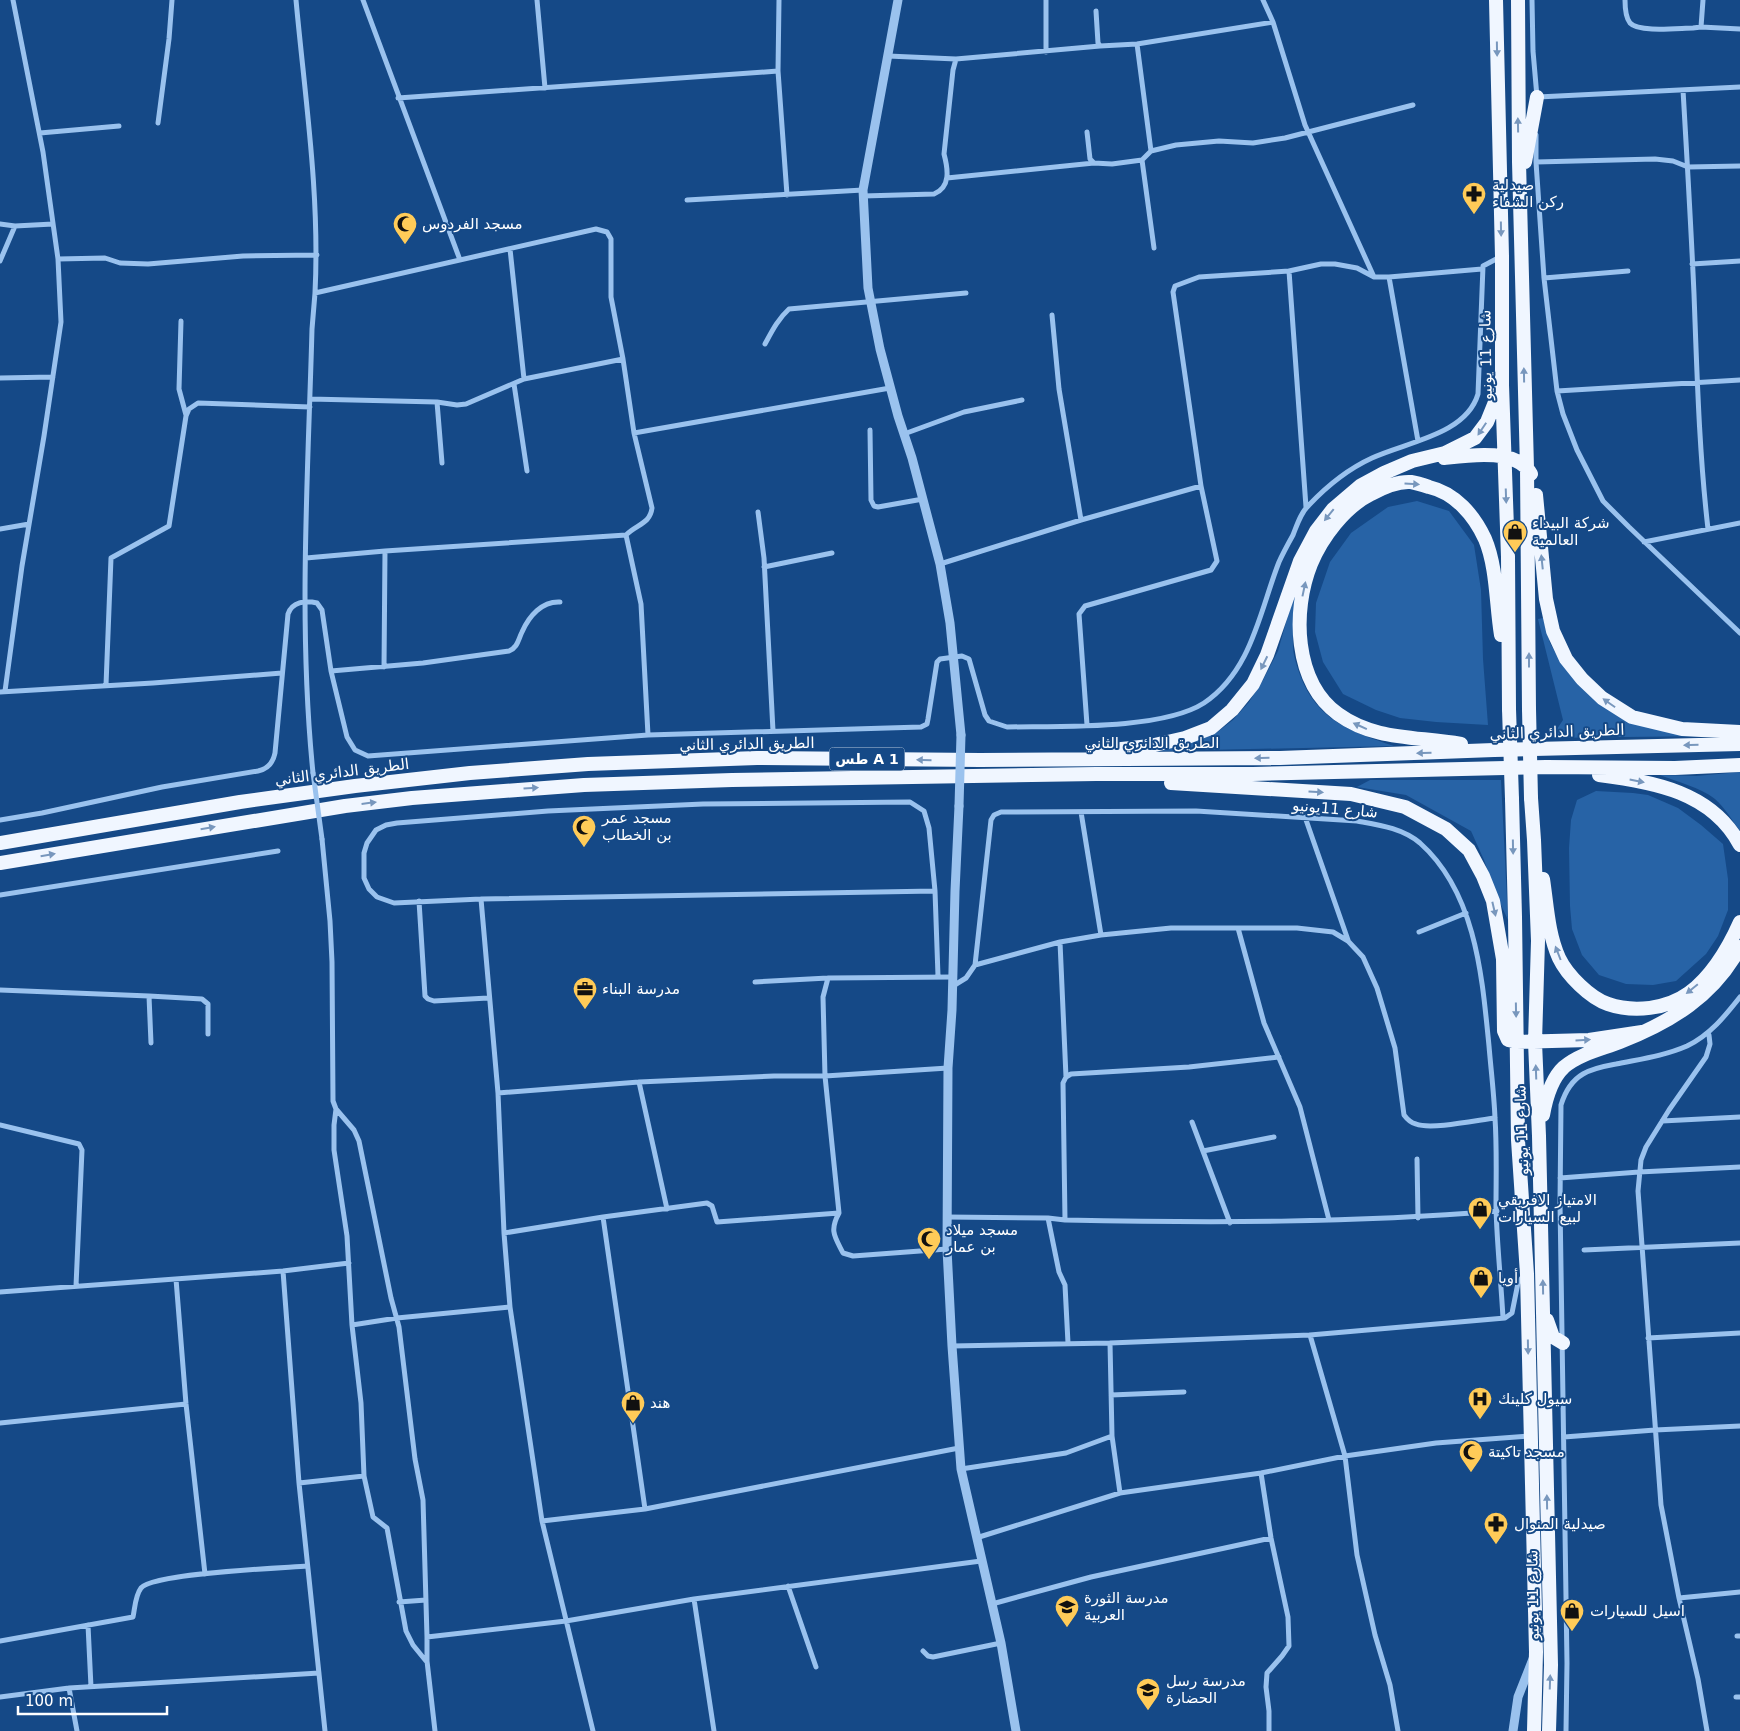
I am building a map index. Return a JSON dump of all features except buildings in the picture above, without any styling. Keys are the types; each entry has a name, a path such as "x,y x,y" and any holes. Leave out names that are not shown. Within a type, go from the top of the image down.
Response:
{"highway":[{"name":"شارع 11 يونيو","path":"1496,0 1502,256 1502,385 1508,557 1508,679 1516,917 1518,1140 1527,1274 1536,1652 1534,1731"},
{"path":"1518,0 1519,190 1527,468"},
{"path":"1519,190 1537,97"},
{"path":"980,760 1150,746 1185,738 1211,728 1232,710 1253,684 1267,655 1300,561 1316,531 1334,509 1360,486 1384,473 1412,462 1446,453 1475,438 1487,422 1502,385"},
{"path":"1412,462 1466,456 1505,456 1516,460 1527,468 1534,481 1546,599 1553,631 1566,659 1582,679 1602,698 1632,717 1682,729 1740,732"},
{"name":"شارع 11 يونيو","path":"1527,468 1531,798 1538,941 1535,1042 1539,1136 1551,1665 1549,1731"},
{"path":"1494,750 1457,743 1383,734 1359,726 1336,713 1315,689 1304,665 1300,639 1303,590 1311,564 1322,543 1339,520 1359,500 1382,488 1409,482 1436,488 1453,497 1472,516 1486,540 1493,569 1500,633 1508,679"},
{"name":"الطريق الدائري الثاني","path":"0,843 307,792 412,779 588,764 757,758 980,760 1280,758 1740,744"},
{"name":"الطريق الدائري الثاني","path":"0,863 345,806 508,790 584,785 732,780 1414,771 1546,767 1675,768 1740,765"},
{"path":"1414,771 1464,775 1596,774 1636,780 1672,789 1701,802 1734,834 1740,845"},
{"path":"1058,776 1351,794 1405,807 1446,829 1469,850 1483,876 1493,901 1503,959 1504,1030 1508,1040 1535,1042 1604,1039 1642,1032"},
{"path":"1534,840 1540,860 1552,936 1559,958 1568,973 1587,991 1607,1004 1639,1009 1665,1004 1688,994 1709,974 1730,946 1740,922"},
{"path":"1539,1136 1550,1087 1563,1068 1585,1055 1642,1032 1693,1004 1708,992 1719,979 1740,947"},
{"path":"1543,1309 1553,1337 1563,1343"}],"street":[{"path":"14,0 40,134 53,224 58,259 60,322 53,377 2,692 282,673"},
{"path":"158,123 172,0"},
{"path":"296,0 315,187 317,255 310,399 304,602 306,690 331,945 332,1096 336,1110 334,1150 349,1263 352,1325 361,1403 364,1476 372,1517 387,1528 399,1602 406,1631 413,1645 427,1661"},
{"path":"363,0 460,260"},
{"path":"537,0 545,88"},
{"path":"779,0 778,71 787,195"},
{"path":"898,0 863,193 868,288 890,388 940,564 950,623 961,735 960,806 952,976 952,1027 948,1068 947,1217 947,1249 958,1448 976,1538 1001,1643 1016,1731"},
{"path":"1046,0 1046,52"},
{"path":"1264,0 1305,125 1374,277"},
{"path":"1532,0 1533,51 1537,97 1536,162 1544,278 1556,391 1563,414 1577,450 1603,501 1740,633"},
{"path":"1625,0 1630,23 1640,29 1701,27 1740,29"},
{"path":"1701,27 1703,0"},
{"path":"1096,11 1098,44 1100,46"},
{"path":"888,56 956,59 1137,44 1272,22"},
{"path":"1137,44 1151,151"},
{"path":"687,200 863,193 934,194 941,191 945,186 947,178 944,154 953,70 956,59"},
{"path":"398,98 778,71"},
{"path":"1537,97 1740,87"},
{"path":"1683,90 1702,487 1708,529"},
{"path":"947,178 1142,160 1151,151 1176,145 1210,142 1253,143 1309,133 1414,105"},
{"path":"40,134 119,126"},
{"path":"1087,132 1090,159 1094,163"},
{"path":"1536,162 1655,159 1673,161 1688,167 1740,166"},
{"path":"1142,160 1154,248"},
{"path":"0,224 15,226 53,224"},
{"path":"0,261 15,226"},
{"path":"306,558 626,535 634,528 648,521 652,508 634,433 611,297 611,239 607,232 596,229 315,294"},
{"path":"510,249 524,379"},
{"path":"58,259 105,258 120,263 148,264 243,256 317,255"},
{"path":"1087,725 1078,614 1080,611 1085,606 1211,570 1217,561 1202,486 1173,292 1175,286 1199,277 1289,271 1321,264 1335,264 1357,268 1374,277 1389,277 1482,268 1484,265 1502,256"},
{"path":"1692,264 1740,261"},
{"path":"0,820 265,768 273,760 275,753 289,611 294,605 304,602 317,603 322,610 331,671 348,742 359,753 368,756 648,735 921,727 927,724 937,662 940,659 952,656 962,656 969,659 985,715 989,721 1007,727 1130,723 1175,715 1199,706 1215,694 1239,666 1252,642 1280,561 1306,507 1350,470 1373,458 1458,423 1475,404 1478,394 1482,268"},
{"path":"1289,271 1306,507"},
{"path":"1544,278 1628,271"},
{"path":"1389,277 1418,441"},
{"path":"765,344 774,326 789,309 966,293"},
{"path":"1052,316 1059,390 1082,520"},
{"path":"181,321 179,389 186,416"},
{"path":"310,399 466,404 524,379 623,359"},
{"path":"0,378 53,377"},
{"path":"1556,391 1740,380"},
{"path":"514,384 527,471"},
{"path":"634,433 890,388"},
{"path":"904,434 964,412 1022,400"},
{"path":"437,402 442,463"},
{"path":"106,685 111,558 169,526 186,416 189,409 198,403 310,407"},
{"path":"870,430 871,500 874,506 878,508 923,499"},
{"path":"940,564 1082,520 1202,486"},
{"path":"758,512 764,567 773,732"},
{"path":"1644,542 1740,523"},
{"path":"0,529 29,524"},
{"path":"626,535 641,604 648,735"},
{"path":"384,551 384,667"},
{"path":"764,567 832,553"},
{"path":"331,671 384,667 510,651 516,647 526,623 537,610 545,604 560,602"},
{"path":"935,891 388,902 377,897 369,889 364,878 365,848 372,834 381,827 397,823 548,811 703,804 910,802 924,811 928,821 935,891 938,976"},
{"name":"شارع 11يونيو","path":"975,965 991,820 1001,812 1196,811 1357,821 1381,825 1404,832 1419,843 1433,857 1443,871 1466,913 1478,957 1483,986 1495,1118 1496,1211 1503,1318"},
{"path":"1081,812 1101,935"},
{"path":"1305,818 1348,941"},
{"path":"0,895 278,850"},
{"path":"481,899 488,998 498,1093 504,1233 510,1307 542,1521 593,1731"},
{"path":"419,901 425,996 428,999 434,1000 488,998"},
{"path":"1419,932 1466,913"},
{"path":"952,986 966,978 975,965 1060,942 1101,935 1171,928 1297,928 1333,932 1348,941 1363,957 1377,988 1395,1048 1404,1115 1408,1120 1417,1125 1429,1126 1495,1118"},
{"path":"1238,928 1264,1023 1300,1107 1329,1220"},
{"path":"1060,942 1066,1077"},
{"path":"755,982 828,978 952,976"},
{"path":"828,978 823,997 825,1076 839,1213 834,1222 833,1235 844,1254 858,1256 947,1249"},
{"path":"0,990 202,999 208,1004 208,1034"},
{"path":"149,996 152,1044"},
{"path":"1566,1731 1567,1663 1560,1178 1561,1105 1567,1090 1583,1073 1598,1068 1654,1057 1696,1041 1718,1024 1740,997"},
{"path":"1707,1033 1710,1044 1706,1057 1646,1147 1639,1172 1638,1191 1662,1511 1707,1731"},
{"path":"1066,1220 1062,1083 1066,1077 1071,1074 1188,1067 1278,1057"},
{"path":"498,1093 639,1082 774,1076 825,1076 948,1068"},
{"path":"639,1082 667,1209"},
{"path":"336,1110 351,1125 359,1141 401,1336 415,1459 423,1500 428,1637 427,1661 434,1731"},
{"path":"1662,1121 1740,1117"},
{"path":"1192,1122 1230,1223"},
{"path":"0,1125 79,1144 82,1150 76,1286"},
{"path":"1203,1151 1274,1137"},
{"path":"1417,1159 1418,1218"},
{"path":"1560,1178 1740,1167"},
{"path":"504,1233 707,1203 712,1206 717,1222 839,1213"},
{"path":"947,1217 1230,1223 1418,1218 1496,1211"},
{"path":"604,1217 645,1509"},
{"path":"1048,1218 1059,1272 1065,1285 1068,1343"},
{"path":"1584,1250 1740,1243"},
{"path":"0,1292 283,1271 349,1263"},
{"path":"283,1271 299,1483 325,1731"},
{"path":"952,1346 1110,1343 1310,1335 1503,1318 1508,1317 1512,1313 1518,1283 1527,1274"},
{"path":"176,1279 186,1404 205,1574"},
{"path":"352,1325 397,1318 510,1307"},
{"path":"1648,1338 1740,1333"},
{"path":"1310,1335 1345,1456 1357,1555 1375,1635 1390,1685 1398,1731"},
{"path":"1110,1343 1112,1436 1120,1493"},
{"path":"1111,1395 1184,1392"},
{"path":"0,1423 186,1404"},
{"path":"1564,1437 1740,1426"},
{"path":"961,1469 1066,1453 1112,1436"},
{"path":"976,1538 1120,1493 1261,1473 1345,1456 1436,1443 1530,1436"},
{"path":"542,1521 645,1509 958,1448"},
{"path":"1261,1473 1271,1538 1288,1617 1288,1646 1267,1673 1266,1688 1269,1731"},
{"path":"299,1483 364,1476"},
{"path":"992,1604 1091,1577 1271,1538"},
{"path":"428,1637 566,1621 694,1599 982,1561"},
{"path":"0,1641 133,1617 135,1602 141,1588 152,1581 205,1574 307,1566"},
{"path":"788,1586 816,1667"},
{"path":"1679,1598 1740,1592"},
{"path":"694,1599 714,1731"},
{"path":"399,1602 426,1600"},
{"path":"88,1625 90,1687"},
{"path":"923,1651 928,1656 933,1657 1001,1643"},
{"path":"1513,1731 1522,1685 1536,1652"},
{"path":"0,1697 69,1688 319,1673"},
{"path":"69,1688 78,1731"}],"shaded area":[{"path":"1417,501 1449,511 1474,545 1481,590 1483,659 1488,725 1400,718 1376,710 1343,694 1323,662 1315,632 1316,603 1330,562 1351,533 1388,507"},
{"path":"1299,576 1293,649 1300,675 1307,691 1326,714 1350,730 1394,746 1161,751 1216,733 1233,720 1249,702 1278,651"},
{"path":"1543,618 1550,643 1557,656 1594,699 1706,736 1545,738 1557,729 1563,720 1538,619"},
{"path":"1740,772 1740,831 1715,799 1695,788 1660,775 1696,776"},
{"path":"1370,780 1501,780 1508,920 1471,831 1406,795 1357,787"},
{"path":"1596,791 1648,795 1678,808 1723,844 1728,879 1728,910 1718,936 1706,954 1676,981 1653,985 1626,984 1599,975 1582,955 1572,929 1570,906 1569,848 1571,820 1577,800"}],"place":[{"name":"صيدلية ركن الشفاء","path":"1474,215"},
{"name":"مسجد الفردوس","path":"405,245"},
{"name":"شركة البيداء العالمية","path":"1515,553"},
{"name":"مسجد عمر بن الخطاب","path":"584,848"},
{"name":"مدرسة البناء","path":"585,1010"},
{"name":"الامتياز الافريقي لبيع السيارات","path":"1480,1230"},
{"name":"مسجد ميلاد بن عمار","path":"929,1260"},
{"name":"أويا","path":"1481,1299"},
{"name":"سيول كلينك","path":"1480,1420"},
{"name":"هند","path":"633,1424"},
{"name":"مسجد تاكيتة","path":"1471,1473"},
{"name":"صيدلية المنوال","path":"1496,1545"},
{"name":"مدرسة الثورة العربية","path":"1067,1628"},
{"name":"اسيل للسيارات","path":"1572,1632"},
{"name":"مدرسة رسل الحضارة","path":"1148,1711"}]}
